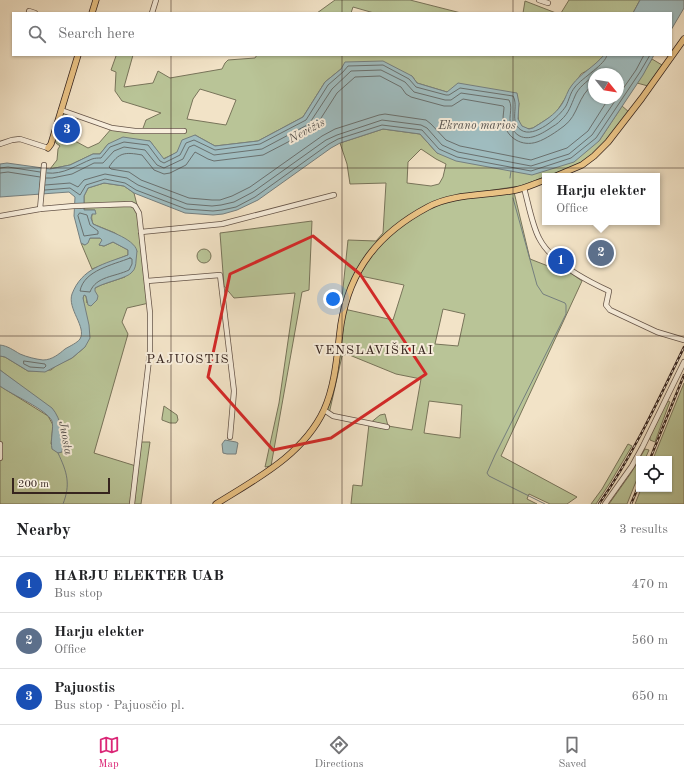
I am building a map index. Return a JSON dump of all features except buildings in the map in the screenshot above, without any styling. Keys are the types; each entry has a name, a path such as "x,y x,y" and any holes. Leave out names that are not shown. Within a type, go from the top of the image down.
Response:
{"main road":[{"path":"92,12 96,0"},
{"path":"672,56 684,39"},
{"path":"48,148 51,144 78,56"},
{"path":"564,173 575,169 588,161 608,142 672,56"},
{"path":"216,504 293,452 310,432 324,410 337,358 341,324 352,284 364,260 381,241 394,229 428,207 449,199 524,188 542,181"}],"street":[{"path":"152,12 156,0"},
{"path":"539,0 548,3"},
{"path":"61,110 112,128 135,131 184,131"},
{"path":"0,144 20,139 48,148"},
{"path":"40,209 44,165"},
{"path":"524,188 538,237 553,256 587,281 609,291 606,305 610,310 657,332 684,340"},
{"path":"141,232 222,224 334,195"},
{"path":"0,216 40,209 86,205 131,204 135,206 139,213 150,316 150,351 132,504"},
{"path":"147,281 220,275 234,390 230,437"},
{"path":"605,504 632,466 684,362"},
{"path":"324,410 333,416 387,427"},
{"path":"0,444 0,458"}],"highlighted area":[{"path":"313,236 360,274 426,374 331,438 273,450 208,377 230,274"}],"green space":[{"path":"335,0 410,0 457,12 370,12 353,7 351,12 318,12"},
{"path":"569,0 640,0 634,12 562,12"},
{"path":"525,1 553,12 523,12"},
{"path":"116,56 133,56 124,87 153,83 158,71 170,78 222,69 228,60 255,58 256,56 603,56 593,67 588,68 588,70 581,74 555,114 533,128 527,129 520,125 518,117 519,103 447,92 417,83 412,76 341,69 325,82 303,117 258,141 215,146 195,135 178,152 163,159 150,141 108,144 100,154 93,154 70,165 50,169 57,160 58,149 60,146 56,143 54,138 57,125 61,125 66,130 61,110 78,116 75,141 88,148 99,143 112,128 142,131 146,120 161,113 122,101 115,91 116,72 111,70","holes":["200,89 236,100 226,125 187,119 193,99"]},
{"path":"652,59 662,65 648,86 637,83"},
{"path":"622,106 629,112 598,149 572,168 559,173 542,173 542,178 520,186 466,194 438,201 376,243 365,256 358,268 340,317 348,240 376,241 383,233 386,183 350,184 347,164 340,143 383,129 420,134 437,153 599,141","holes":["421,149 446,164 443,177 439,184 431,186 407,183 408,162"]},
{"path":"104,183 124,186 134,193 139,213 149,303 127,308 122,322 128,334 94,453 136,466 139,442 150,442 141,504 0,504 0,386 48,416 53,425 51,444 62,452 63,446 60,421 0,370 0,356 5,357 28,371 51,370 57,365 72,358 85,347 84,295 86,296 87,303 95,288 125,277 137,251 115,233 93,224 92,216 95,210 84,210 84,196 88,188"},
{"path":"514,192 530,259 548,266 552,260 582,281 501,456 577,497 567,504 550,504 529,494 527,499 537,504 351,504 353,485 362,486 369,424 380,415 385,414 388,426 412,430 421,379 396,374 347,354 342,356 329,414 324,410 329,395 344,309 393,320 404,285 356,275 394,229 440,202","holes":["443,309 465,314 458,346 435,344","429,401 462,405 460,438 424,433"]},
{"path":"312,221 309,290 302,292 271,466 265,467 279,403 295,293 234,298 224,286 220,233"},
{"path":"90,238 100,238 103,240 99,245 104,246 113,242 128,250 128,255 92,269 81,243 85,245"},
{"path":"201,249 207,249 211,253 211,259 207,263 201,263 197,259 197,253"},
{"path":"684,383 684,504 635,504 640,492 672,492 672,456 654,456"},
{"path":"668,401 670,402 655,442 650,440 650,437"},
{"path":"164,406 177,415 178,420 176,423 170,423 162,420"},
{"path":"628,444 632,446 610,483 596,504 591,504 602,489"},
{"path":"645,449 649,450 646,456 641,456"},
{"path":"636,464 636,482 627,504 609,504"}],"water":[{"path":"640,0 684,0 684,8 672,28 672,12 634,12"},
{"name":"Ekrano marios","path":"603,56 653,56 624,104 624,68 590,68"},
{"name":"Ekrano marios","path":"383,61 412,76 417,83 447,92 458,83 517,93 519,103 518,119 522,126 529,129 549,118 556,111 576,81 588,69 588,104 624,104 599,141 574,162 532,175 456,161 437,153 420,134 383,129 340,143 258,200 237,210 223,214 213,215 185,213 134,193 124,186 104,183 88,188 84,196 84,210 95,210 96,214 92,214 91,218 93,224 125,238 135,246 137,251 134,270 126,276 95,288 98,296 97,300 91,306 88,305 86,296 84,295 83,298 89,325 90,338 85,347 72,358 45,372 28,371 5,357 0,356 0,345 8,347 25,356 46,360 77,342 80,339 81,329 71,300 76,285 82,278 95,268 128,255 128,250 113,242 104,246 99,245 102,240 100,238 90,238 88,243 85,245 81,243 74,216 75,197 69,192 0,197 0,164 7,163 50,169 70,165 93,154 100,154 108,144 123,137 150,141 164,159 177,152 182,140 195,135 215,146 258,141 303,117 325,82 341,69 345,62"},
{"path":"0,370 52,408 58,417 62,429 62,452 58,453 52,449 51,442 53,427 49,416 0,386"},
{"path":"225,440 238,443 236,454 223,453 222,444"}],"waterway":[{"path":"510,178 511,171"},
{"path":"513,198 537,285 543,294 565,303 566,314 487,473 489,476 545,504"},
{"name":"Juosta","path":"58,453 64,466 67,478 67,490 63,504"}],"railway":[{"path":"599,504 634,447 684,347"},
{"path":"651,456 684,375"},
{"path":"631,504 636,492"}],"place":[{"name":"Pajuostis","path":"67,130"},
{"name":"Harju elekter","path":"601,253"},
{"name":"HARJU ELEKTER UAB","path":"561,261"}],"district":[{"name":"VENSLAVIŠKIAI","path":"374,350"},
{"name":"PAJUOSTIS","path":"188,359"}],"water label":[{"name":"Nevėžis","path":"307,131"}]}
